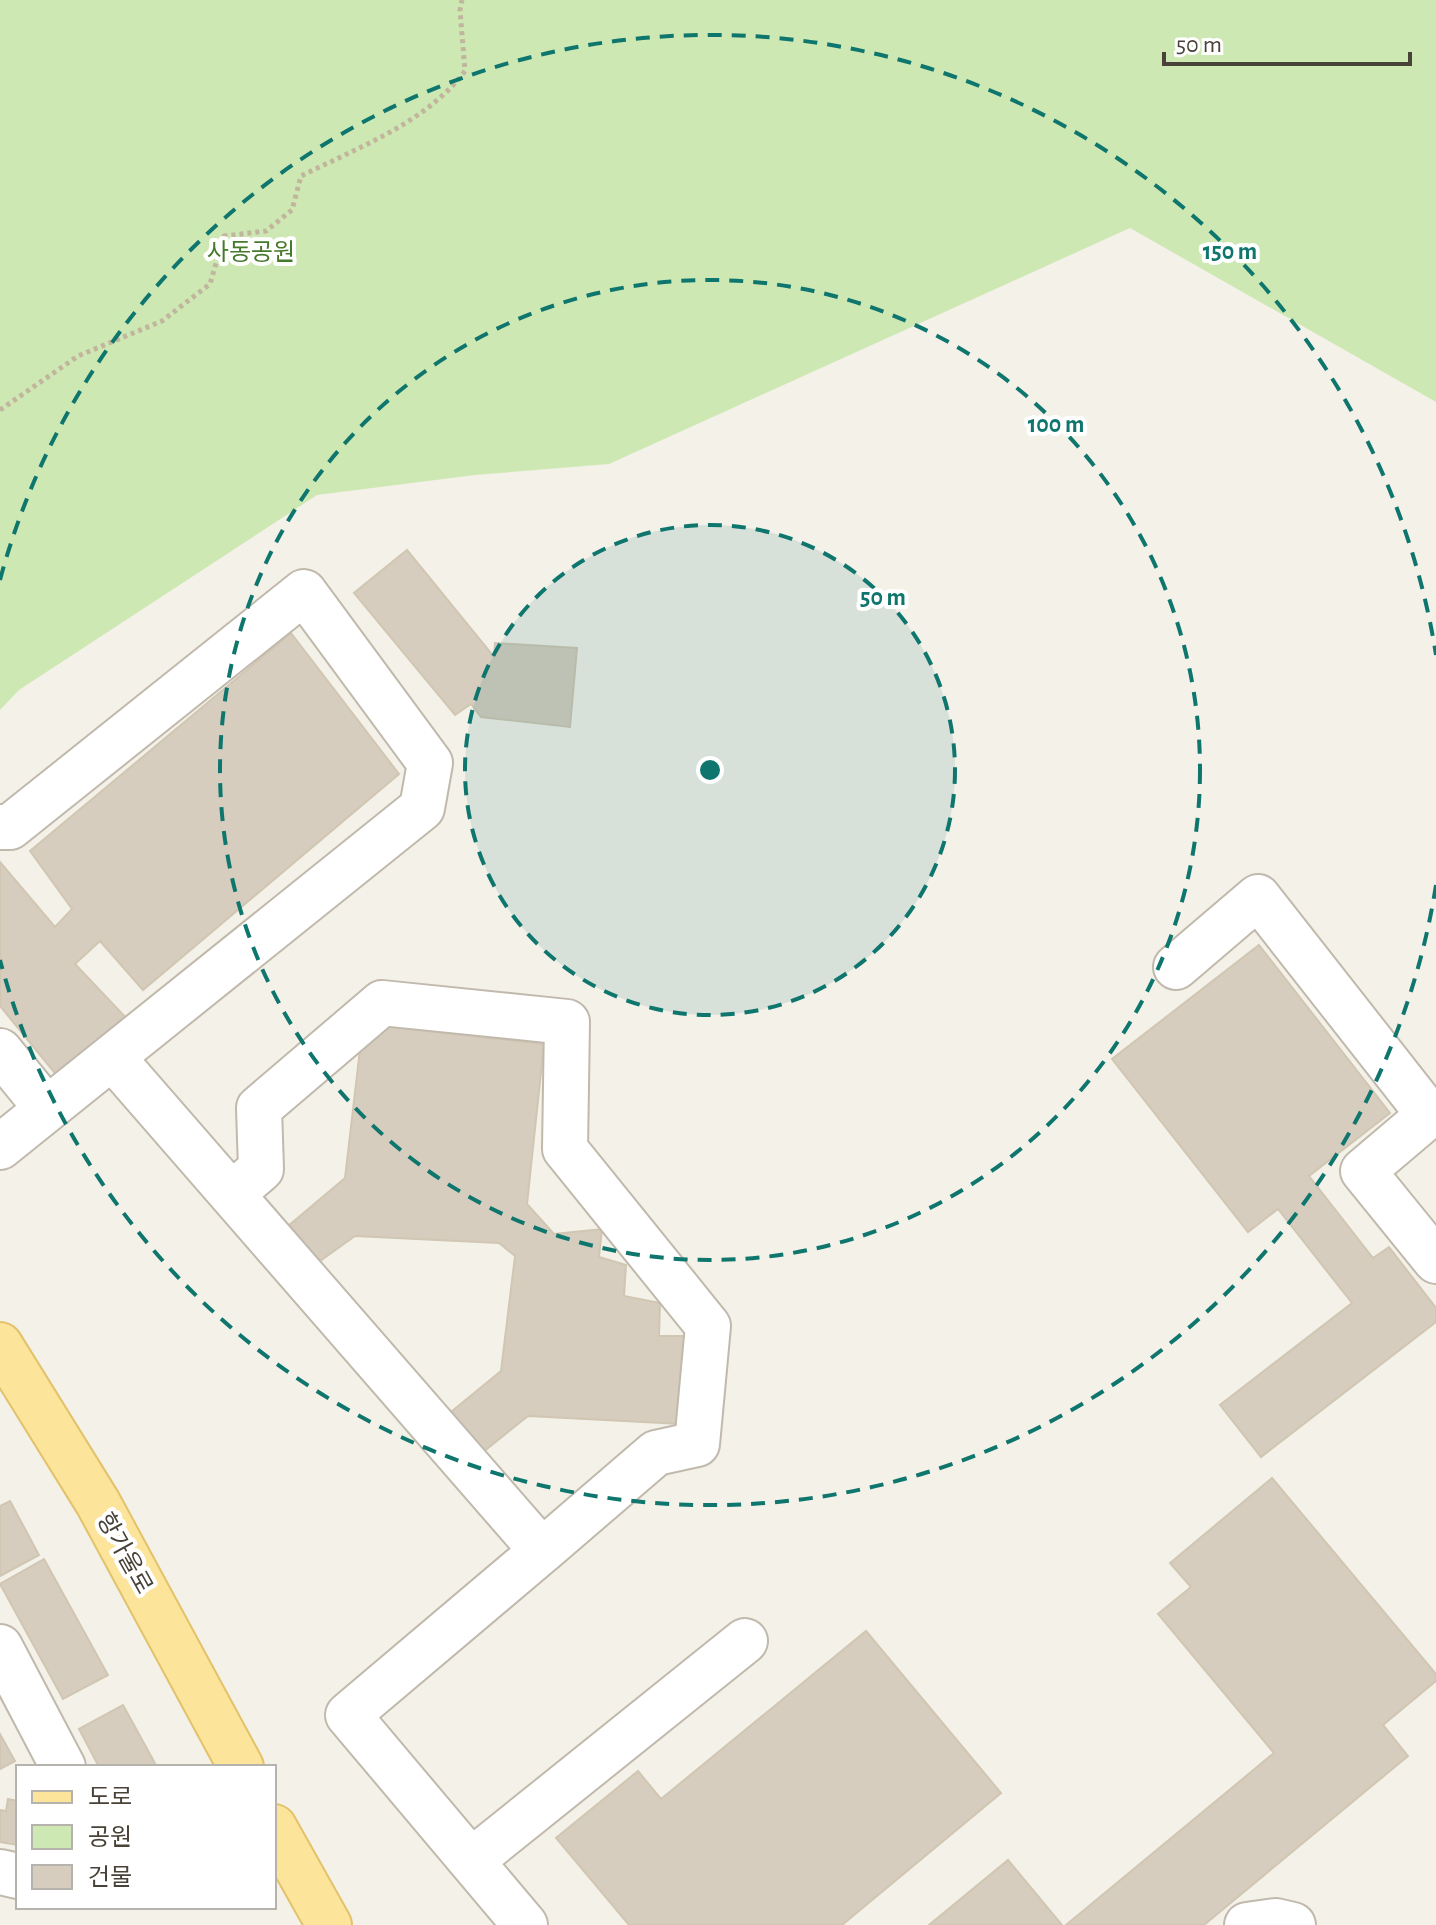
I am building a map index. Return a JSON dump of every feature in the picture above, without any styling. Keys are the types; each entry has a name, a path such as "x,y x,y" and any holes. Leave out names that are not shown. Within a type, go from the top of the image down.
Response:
{"main road":[{"name":"항가울로","path":"0,1345 98,1503 240,1765"},
{"path":"276,1835 329,1925"}],"street":[{"path":"0,827 10,827 304,592 430,763 422,808 0,1147"},
{"path":"1176,967 1258,897 1429,1115 1363,1171 1436,1261"},
{"path":"232,1194 261,1169 259,1108 382,1003 567,1022 565,1149 708,1326 697,1444 656,1453 348,1715 525,1925"},
{"path":"0,1051 47,1109"},
{"path":"112,1057 542,1551"},
{"path":"471,1861 745,1641"},
{"path":"0,1647 62,1765"},
{"path":"1247,1925 1276,1921 1293,1925"}],"path":[{"path":"0,410 78,356 162,321 210,284 224,236 266,231 292,210 301,176 392,131 448,94 465,71 460,10 462,0"}],"green space":[{"name":"사동공원","path":"0,0 1436,0 1436,402 1130,228 609,464 475,475 317,495 19,690 0,710"}],"building":[{"path":"407,550 494,657 495,643 577,648 570,727 481,717 471,704 455,715 354,593"},
{"path":"291,633 399,774 143,990 100,941 75,964 130,1022 59,1078 0,1006 0,862 55,927 72,909 30,851"},
{"path":"1259,945 1390,1113 1309,1176 1373,1258 1389,1247 1436,1308 1436,1322 1261,1457 1220,1405 1352,1303 1278,1209 1248,1232 1112,1059"},
{"path":"363,1024 544,1044 527,1204 554,1234 602,1229 599,1257 626,1265 624,1296 660,1303 659,1336 691,1336 680,1424 528,1416 483,1452 451,1412 501,1371 515,1256 499,1243 355,1236 313,1266 287,1227 345,1178"},
{"path":"1272,1478 1436,1674 1436,1681 1383,1725 1408,1756 1204,1925 1066,1925 1274,1753 1158,1614 1191,1587 1170,1563"},
{"path":"10,1501 39,1555 0,1576 0,1506"},
{"path":"44,1559 108,1675 63,1699 0,1584"},
{"path":"866,1631 1001,1793 842,1925 629,1925 556,1838 638,1771 661,1799"},
{"path":"123,1705 156,1765 98,1765 79,1729"},
{"path":"0,1734 15,1761 0,1769"},
{"path":"8,1799 16,1801 16,1845 0,1842 0,1810 6,1811"},
{"path":"1008,1860 1062,1925 929,1925"}]}
